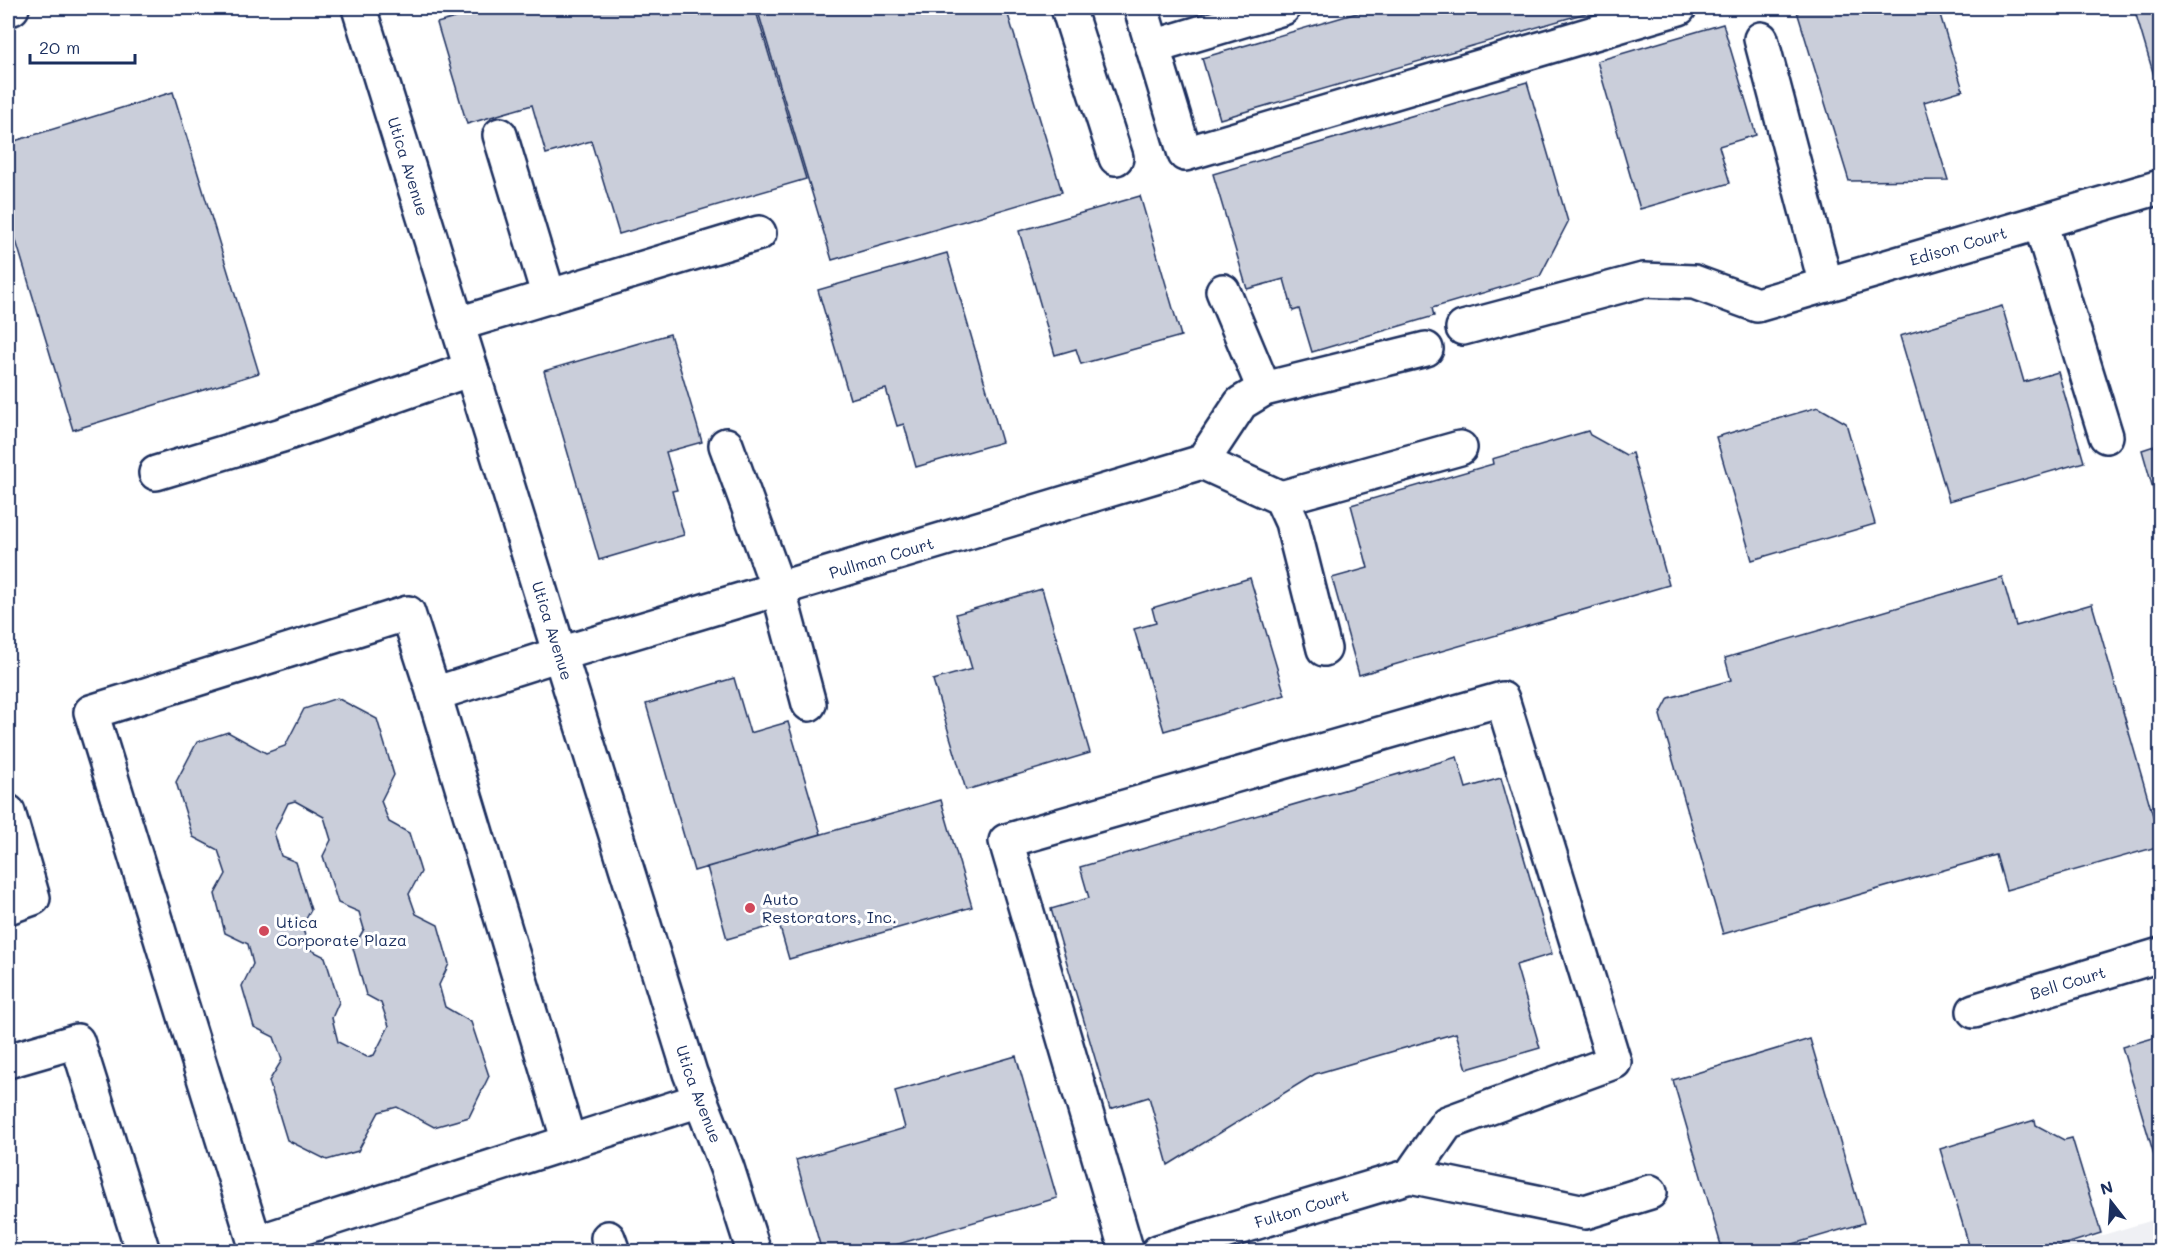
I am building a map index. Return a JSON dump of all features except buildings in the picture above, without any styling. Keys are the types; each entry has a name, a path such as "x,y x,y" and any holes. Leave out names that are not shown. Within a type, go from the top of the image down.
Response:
{"street":[{"name":"Utica Avenue","path":"359,8 686,1062 727,1168 754,1251"},
{"path":"1068,8 1116,159"},
{"path":"1141,8 1185,154 1679,8"},
{"path":"1153,47 1283,8"},
{"path":"1761,39 1826,285"},
{"path":"500,135 549,297"},
{"name":"Edison Court","path":"1463,328 1643,280 1694,282 1757,304 2160,187"},
{"path":"2040,222 2106,436"},
{"path":"458,324 759,234"},
{"path":"1222,291 1264,389"},
{"path":"1426,349 1264,389 1240,403 1202,462 1281,498 1460,448"},
{"path":"156,473 282,435 471,369"},
{"path":"726,445 778,588 809,704"},
{"name":"Pullman Court","path":"434,694 778,588 1202,462"},
{"path":"1281,498 1292,522 1324,649"},
{"path":"569,1142 408,613 91,712 255,1243 700,1100"},
{"path":"1127,1251 1006,841 1502,699 1614,1062 1448,1123 1410,1176 1585,1212 1650,1192"},
{"path":"8,812 33,898 8,907"},
{"name":"Bell Court","path":"1974,1011 2160,955"},
{"path":"8,1061 77,1041 143,1251"},
{"name":"Fulton Court","path":"1158,1251 1410,1176"}],"shaded area":[{"path":"2160,1218 2160,1251 2049,1251"}],"place":[{"name":"Auto Restorators, Inc.","path":"750,908"},
{"name":"Utica Corporate Plaza","path":"264,931"}]}
